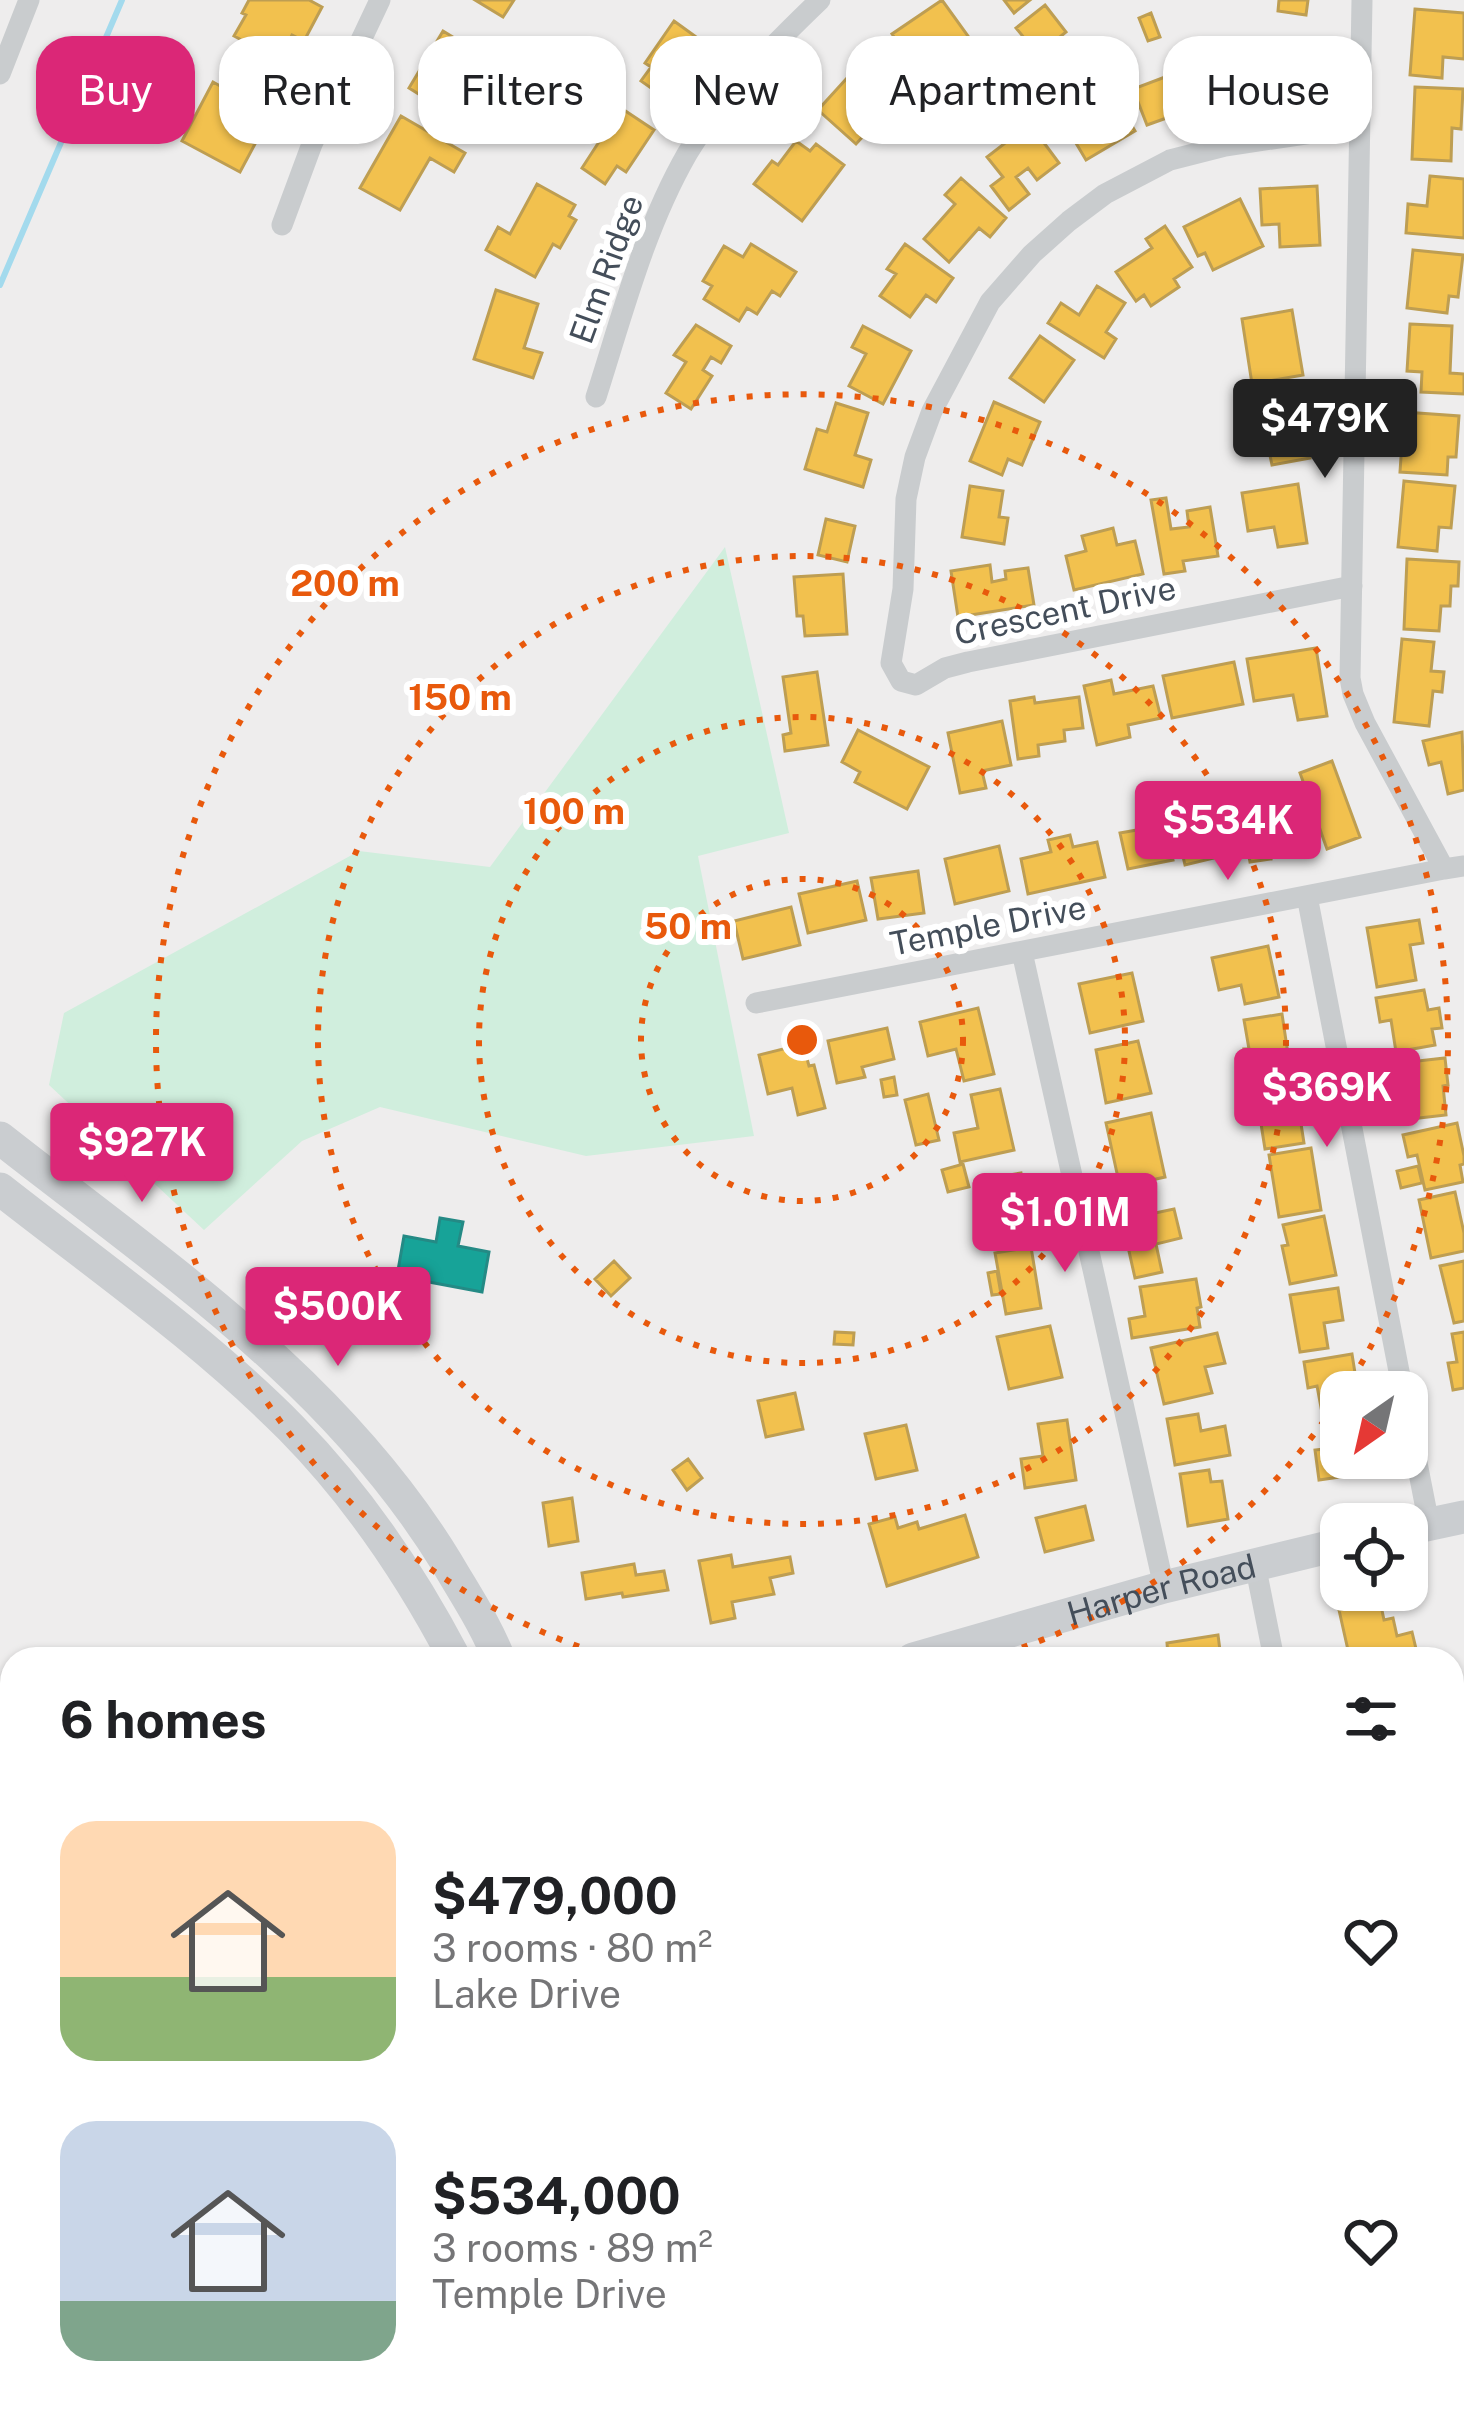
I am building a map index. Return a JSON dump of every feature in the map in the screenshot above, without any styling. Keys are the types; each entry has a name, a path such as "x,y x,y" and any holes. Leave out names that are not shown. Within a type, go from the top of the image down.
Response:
{"main road":[{"path":"0,1138 240,1326 320,1400 424,1527 493,1647"},
{"path":"0,1189 216,1358 291,1428 391,1549 448,1647"},
{"path":"1428,1525 1464,1517"},
{"name":"Harper Road","path":"955,1647 1164,1587 1320,1549"}],"street":[{"path":"0,74 29,0"},
{"path":"282,225 312,145 380,0"},
{"name":"Elm Ridge","path":"596,397 652,226 688,152 780,38 820,0"},
{"path":"1361,36 1362,0"},
{"name":"Crescent Drive","path":"1237,144 1169,160 1105,194 1032,254 990,302 932,411 915,457 906,499 903,589 891,663 901,681 916,685 945,668 968,662 1352,586"},
{"path":"1359,144 1350,678 1365,723 1454,867"},
{"name":"Temple Drive","path":"756,1003 1454,867"},
{"path":"1307,896 1399,1371"},
{"path":"1022,952 1164,1587"},
{"path":"216,1358 240,1326"},
{"path":"1255,1564 1272,1647"}],"green space":[{"path":"725,547 789,833 698,856 754,1136 586,1156 380,1107 302,1141 204,1230 49,1085 64,1013 359,851 490,867"}],"building: Homes":[{"path":"249,0 309,0 322,7 307,36 234,36 246,15 242,13"},
{"path":"475,0 514,0 503,17"},
{"path":"942,0 968,36 893,36"},
{"path":"1004,0 1030,0 1014,13"},
{"path":"1279,0 1308,0 1306,15 1278,11"},
{"path":"1045,5 1066,32 1023,36 1016,28"},
{"path":"1415,9 1464,13 1464,59 1443,57 1442,78 1410,75"},
{"path":"1151,13 1160,37 1148,41 1139,18"},
{"path":"674,21 695,36 664,36"},
{"path":"418,73 418,94 409,88"},
{"path":"1163,78 1163,119 1147,125 1139,104 1139,87"},
{"path":"846,79 846,135 822,114 822,106"},
{"path":"213,82 219,85 219,144 255,144 240,172 188,144 195,144 195,116"},
{"path":"1415,87 1463,89 1461,129 1452,128 1451,161 1412,159"},
{"path":"626,111 650,127 650,136 626,172 617,166 605,184 582,168 598,144 626,144"},
{"path":"401,116 418,126 418,144 449,144 465,153 454,172 430,158 400,210 360,188 385,144 394,144 394,128"},
{"path":"794,144 810,151 816,144 844,165 802,221 754,184 772,161 778,165"},
{"path":"1004,144 1045,144 1059,163 1037,180 1028,168 1016,177 1029,194 1009,210 991,186 1003,177 987,157"},
{"path":"1076,144 1113,144 1086,160"},
{"path":"1430,176 1464,179 1464,238 1406,233 1408,204 1427,206"},
{"path":"961,178 1006,218 990,237 979,228 949,262 924,239 955,204 945,195"},
{"path":"537,184 575,205 569,216 576,220 560,248 553,244 535,277 486,250 498,227 510,234"},
{"path":"1317,186 1320,245 1280,247 1279,224 1262,225 1260,189"},
{"path":"1240,199 1263,246 1213,270 1205,253 1198,256 1184,227"},
{"path":"1165,226 1192,267 1174,279 1179,287 1151,306 1144,295 1136,301 1116,272 1152,248 1146,239"},
{"path":"751,244 796,272 780,296 772,291 757,314 747,308 739,321 704,299 712,286 703,281 724,246 743,257"},
{"path":"905,244 953,278 936,302 926,295 910,317 880,296 896,274 887,269"},
{"path":"1413,250 1463,255 1458,297 1449,296 1447,313 1407,308"},
{"path":"1097,286 1125,303 1106,332 1116,339 1104,358 1048,323 1061,303 1079,315"},
{"path":"496,290 538,304 524,348 542,353 533,378 474,359"},
{"path":"1292,310 1303,375 1252,384 1242,319"},
{"path":"1410,324 1452,326 1450,373 1464,374 1464,394 1421,392 1422,372 1407,371"},
{"path":"696,325 731,346 721,363 711,357 703,370 712,376 691,409 666,393 686,362 674,355"},
{"path":"863,326 911,351 883,404 849,386 866,354 852,347"},
{"path":"1040,336 1074,360 1044,402 1010,378"},
{"path":"1297,389 1310,458 1272,465 1265,432 1256,434 1253,397"},
{"path":"994,402 1040,422 1022,465 1008,459 1002,475 970,461"},
{"path":"836,403 868,413 855,455 871,460 863,487 805,469 817,429 827,432"},
{"path":"1404,412 1459,416 1456,457 1448,457 1447,475 1400,472"},
{"path":"1404,481 1455,486 1451,528 1439,527 1437,551 1398,547"},
{"path":"1298,484 1307,543 1278,547 1274,527 1248,531 1242,493"},
{"path":"970,486 1003,491 999,517 1008,518 1004,544 962,537"},
{"path":"1166,498 1171,529 1189,527 1187,511 1210,507 1218,556 1183,561 1185,571 1164,574 1151,500"},
{"path":"826,519 855,526 847,562 818,555"},
{"path":"1113,528 1117,545 1135,541 1143,574 1074,590 1066,556 1086,551 1082,536"},
{"path":"1407,559 1459,562 1458,586 1451,586 1450,606 1441,606 1439,631 1404,629"},
{"path":"990,565 992,582 1006,579 1005,571 1028,568 1034,605 958,617 951,571"},
{"path":"843,574 847,634 805,636 803,616 797,616 794,577"},
{"path":"1402,639 1434,642 1431,671 1444,672 1442,692 1433,691 1429,726 1394,722"},
{"path":"1316,648 1327,716 1298,720 1293,695 1254,701 1247,659"},
{"path":"1234,662 1243,704 1172,718 1163,676"},
{"path":"817,672 828,745 785,751 783,735 791,733 783,677"},
{"path":"1111,680 1114,694 1153,686 1161,718 1128,725 1130,737 1097,745 1084,686"},
{"path":"1034,697 1035,703 1079,697 1083,728 1064,730 1065,741 1038,745 1039,756 1018,759 1010,701"},
{"path":"1002,721 1011,765 982,771 986,788 960,793 948,733"},
{"path":"858,730 929,767 907,809 855,782 860,772 842,762"},
{"path":"1462,732 1464,790 1448,794 1441,762 1429,765 1423,741"},
{"path":"1332,761 1360,837 1327,849 1300,773"},
{"path":"1290,787 1299,842 1269,847 1271,859 1250,862 1240,807 1258,804 1256,793"},
{"path":"1200,808 1203,824 1227,819 1235,853 1185,865 1173,814"},
{"path":"1163,814 1173,860 1128,869 1120,833 1148,828 1146,818"},
{"path":"1070,835 1073,847 1097,842 1105,877 1028,894 1021,859 1051,852 1048,840"},
{"path":"999,846 1009,891 955,904 945,859"},
{"path":"918,871 924,913 878,919 871,878"},
{"path":"857,881 866,920 808,933 799,894"},
{"path":"791,907 800,945 743,959 734,921"},
{"path":"1419,920 1423,943 1410,945 1416,980 1377,987 1367,928"},
{"path":"1268,946 1279,997 1245,1004 1241,985 1219,990 1212,958"},
{"path":"1132,973 1143,1021 1090,1033 1079,984"},
{"path":"1424,990 1428,1010 1439,1008 1442,1028 1432,1029 1435,1045 1396,1052 1391,1020 1380,1022 1376,998"},
{"path":"978,1008 994,1074 964,1081 956,1049 928,1056 920,1022"},
{"path":"1282,1014 1291,1074 1249,1080 1244,1020"},
{"path":"887,1028 894,1059 862,1067 865,1077 837,1083 828,1041"},
{"path":"1138,1041 1151,1093 1106,1103 1096,1050"},
{"path":"803,1044 825,1108 798,1115 792,1088 768,1094 759,1055"},
{"path":"1445,1058 1446,1115 1410,1119 1406,1088 1394,1089 1391,1064"},
{"path":"894,1077 897,1095 884,1097 881,1080"},
{"path":"1299,1085 1304,1143 1265,1149 1256,1092"},
{"path":"1000,1089 1014,1150 960,1162 954,1133 978,1128 971,1095"},
{"path":"928,1094 939,1140 916,1145 905,1100"},
{"path":"1151,1113 1165,1177 1120,1187 1106,1123"},
{"path":"1457,1123 1464,1156 1460,1165 1463,1182 1425,1190 1417,1155 1408,1157 1403,1135"},
{"path":"1311,1148 1321,1210 1279,1217 1269,1155"},
{"path":"963,1164 969,1187 948,1192 942,1170"},
{"path":"1418,1166 1422,1183 1401,1188 1397,1171"},
{"path":"1021,1173 1030,1227 983,1234 975,1181"},
{"path":"1455,1192 1464,1251 1431,1258 1419,1200"},
{"path":"1174,1209 1181,1238 1156,1244 1162,1272 1135,1278 1122,1220"},
{"path":"1324,1216 1336,1275 1290,1284 1283,1225"},
{"path":"1031,1247 1041,1308 1006,1314 995,1253"},
{"path":"614,1261 630,1278 611,1296 595,1279"},
{"path":"1464,1261 1464,1321 1454,1323 1440,1266"},
{"path":"997,1271 1001,1294 992,1295 988,1273"},
{"path":"1196,1279 1200,1327 1132,1338 1129,1319 1145,1316 1140,1287"},
{"path":"1338,1288 1343,1320 1324,1323 1328,1348 1300,1352 1290,1295"},
{"path":"1050,1326 1062,1377 1009,1389 997,1337"},
{"path":"835,1332 854,1333 853,1345 834,1344"},
{"path":"1464,1332 1464,1388 1453,1390 1448,1363 1457,1362 1452,1334"},
{"path":"1217,1333 1225,1363 1205,1367 1212,1393 1164,1404 1151,1348"},
{"path":"1352,1354 1355,1371 1320,1371 1320,1402 1317,1386 1308,1388 1304,1362"},
{"path":"795,1393 803,1429 766,1437 758,1401"},
{"path":"1198,1414 1201,1431 1225,1426 1230,1455 1175,1465 1167,1419"},
{"path":"1067,1420 1076,1480 1025,1488 1021,1459 1043,1456 1038,1424"},
{"path":"906,1425 917,1470 876,1479 865,1434"},
{"path":"1320,1449 1320,1479 1326,1479 1319,1480 1315,1450"},
{"path":"688,1459 702,1478 687,1490 673,1470"},
{"path":"1209,1470 1211,1482 1222,1481 1228,1519 1188,1526 1180,1474"},
{"path":"572,1498 578,1541 549,1546 543,1503"},
{"path":"1085,1506 1093,1540 1045,1552 1036,1518"},
{"path":"965,1515 978,1557 887,1586 869,1524 895,1517 898,1528 917,1522 919,1529"},
{"path":"731,1555 733,1567 790,1557 793,1573 770,1578 774,1594 732,1602 735,1618 711,1623 699,1561"},
{"path":"634,1564 636,1575 664,1571 668,1590 586,1599 582,1573"},
{"path":"1339,1611 1382,1611 1384,1620 1393,1618 1397,1636 1412,1632 1416,1647 1347,1647"},
{"path":"1218,1635 1220,1647 1167,1647 1167,1643"}],"building: Public":[{"path":"440,1218 463,1222 458,1246 489,1252 482,1292 397,1276 404,1236 436,1242"}],"waterway":[{"path":"0,285 122,0"}]}
